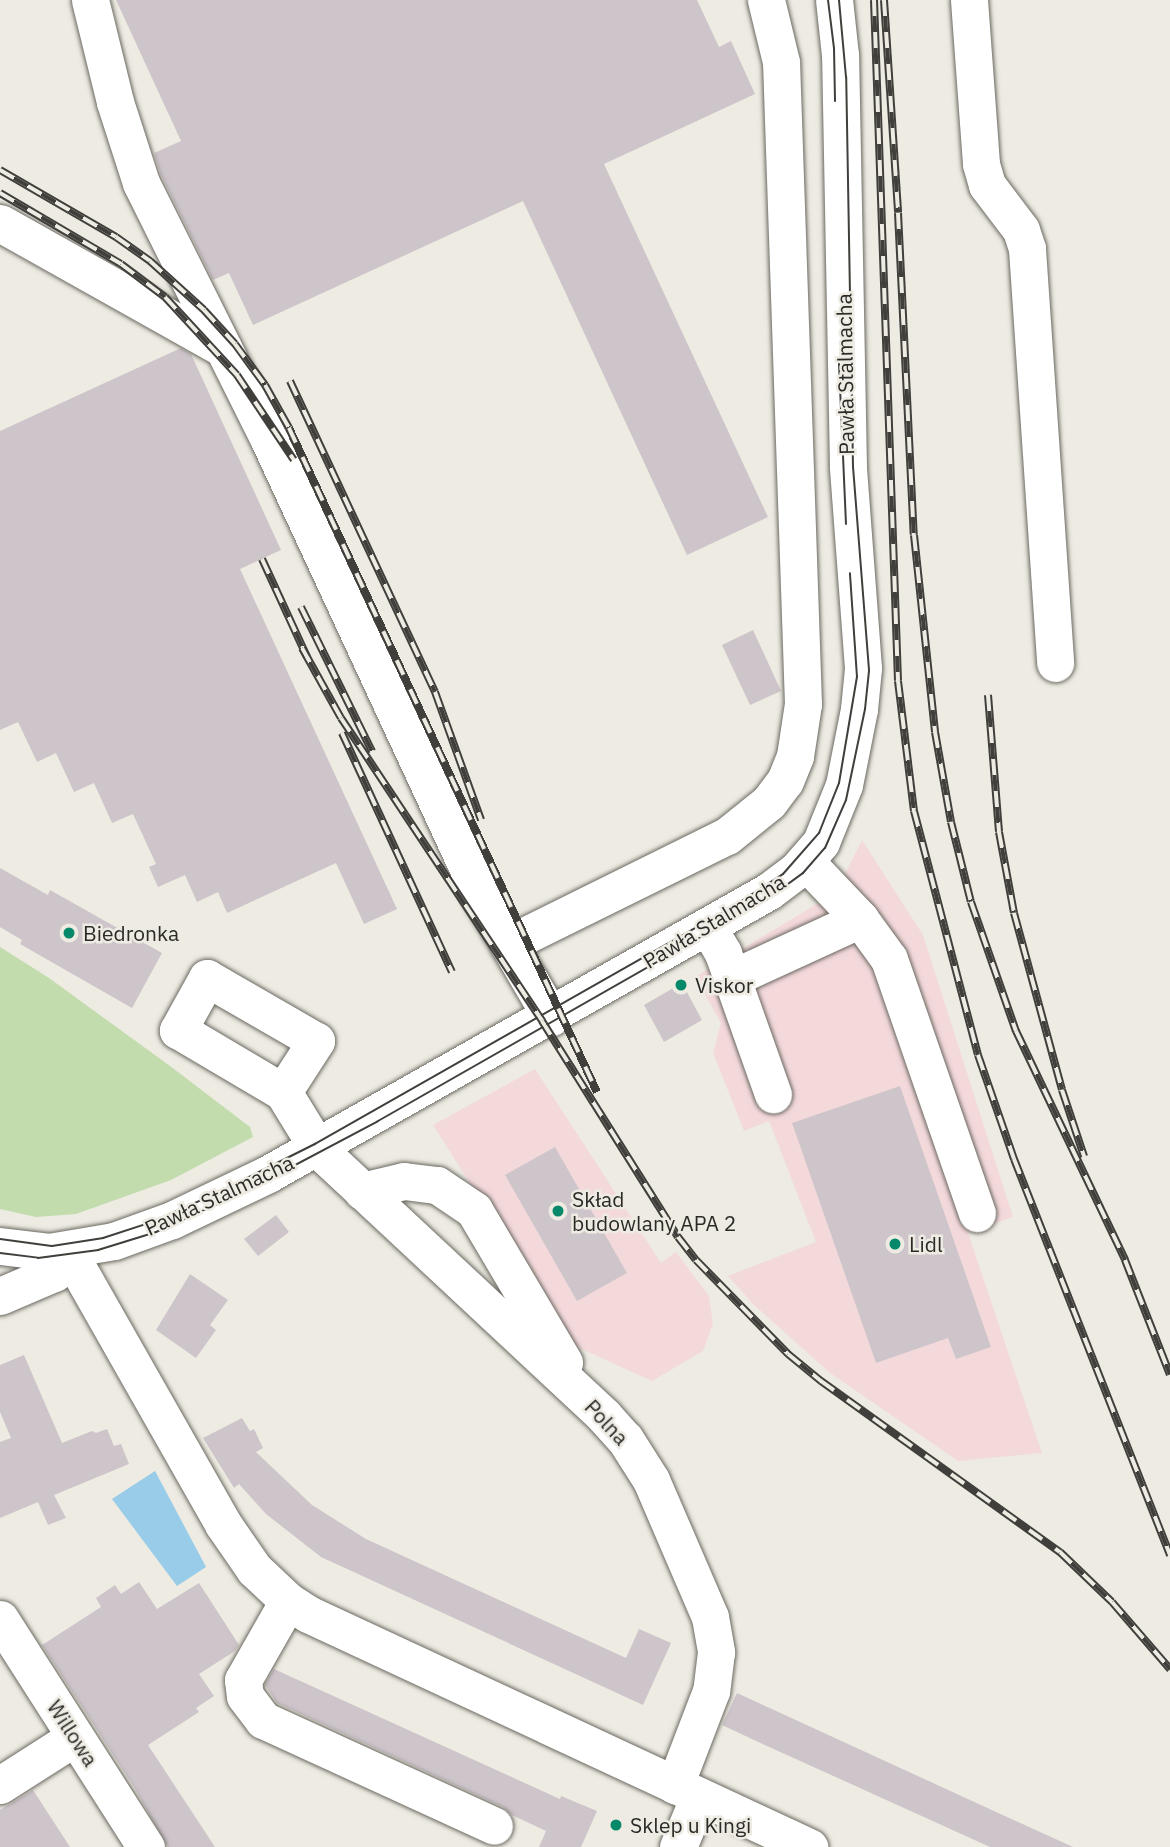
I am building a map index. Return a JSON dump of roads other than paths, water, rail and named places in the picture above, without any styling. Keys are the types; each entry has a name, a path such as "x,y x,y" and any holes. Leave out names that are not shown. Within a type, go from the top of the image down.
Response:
{"street":[{"path":"90,0 121,124 141,183 276,455 482,899 551,1017"},
{"path":"508,944 727,836 769,802 785,781 795,756 803,704 781,62 766,0"},
{"name":"Pawła Stalmacha","path":"0,1246 31,1252 68,1251 114,1241 153,1227 318,1149 769,891 805,861 827,832 842,793 863,677 848,467 841,77 834,0"},
{"path":"969,0 981,164 986,184 1021,230 1027,249 1055,663"},
{"path":"0,223 223,348"},
{"path":"805,861 860,919 889,959 977,1213"},
{"path":"732,978 860,919"},
{"path":"708,926 723,953 773,1094"},
{"name":"Polna","path":"283,1092 318,1149 584,1396 625,1439 651,1480 712,1626 716,1669 687,1790 678,1847"},
{"path":"362,1191 404,1181 438,1185 474,1210 584,1396"},
{"path":"0,1296 54,1273 64,1265 68,1251"},
{"path":"68,1251 223,1524 254,1569 288,1601 308,1614 808,1847"},
{"path":"288,1601 243,1680 245,1696 263,1720 494,1826"},
{"name":"Willowa","path":"0,1619 146,1847"},
{"path":"0,1785 75,1737"}],"water":[{"path":"155,1471 206,1567 177,1586 112,1499"}],"tram line":[{"path":"828,0 834,48 835,101"},
{"path":"0,1253 38,1258 98,1250 156,1232 246,1191 378,1121 766,900 803,873 825,848 846,800 865,709 869,670 853,467 846,77 839,0"},
{"path":"839,364 846,524"},
{"path":"0,1239 52,1246 103,1238 152,1222 217,1193 315,1144 732,907 783,874 819,833 839,783 857,677 850,573"}],"railway":[{"path":"874,0 898,681 914,811 978,1055 1014,1159 1170,1555"},
{"path":"884,0 914,535 935,732 951,822 971,902 1016,1031 1125,1260 1170,1375"},
{"path":"0,170 116,237 150,261 204,310 235,344 265,385 289,428 597,1092"},
{"path":"0,193 121,264 165,297 237,375 294,460"},
{"path":"290,381 435,692 481,820"},
{"path":"262,559 307,657"},
{"path":"301,607 372,751"},
{"path":"302,648 341,718 542,1021 678,1237 696,1260 788,1354 821,1381 1060,1552 1112,1602 1170,1669"},
{"path":"988,695 999,832 1014,913 1062,1090 1084,1156"},
{"path":"342,733 452,972"}],"place":[{"name":"Biedronka","path":"69,933"},
{"name":"Viskor","path":"681,985"},
{"name":"Skład budowlany APA 2","path":"558,1211"},
{"name":"Lidl","path":"895,1244"},
{"name":"Sklep u Kingi","path":"616,1825"}]}
